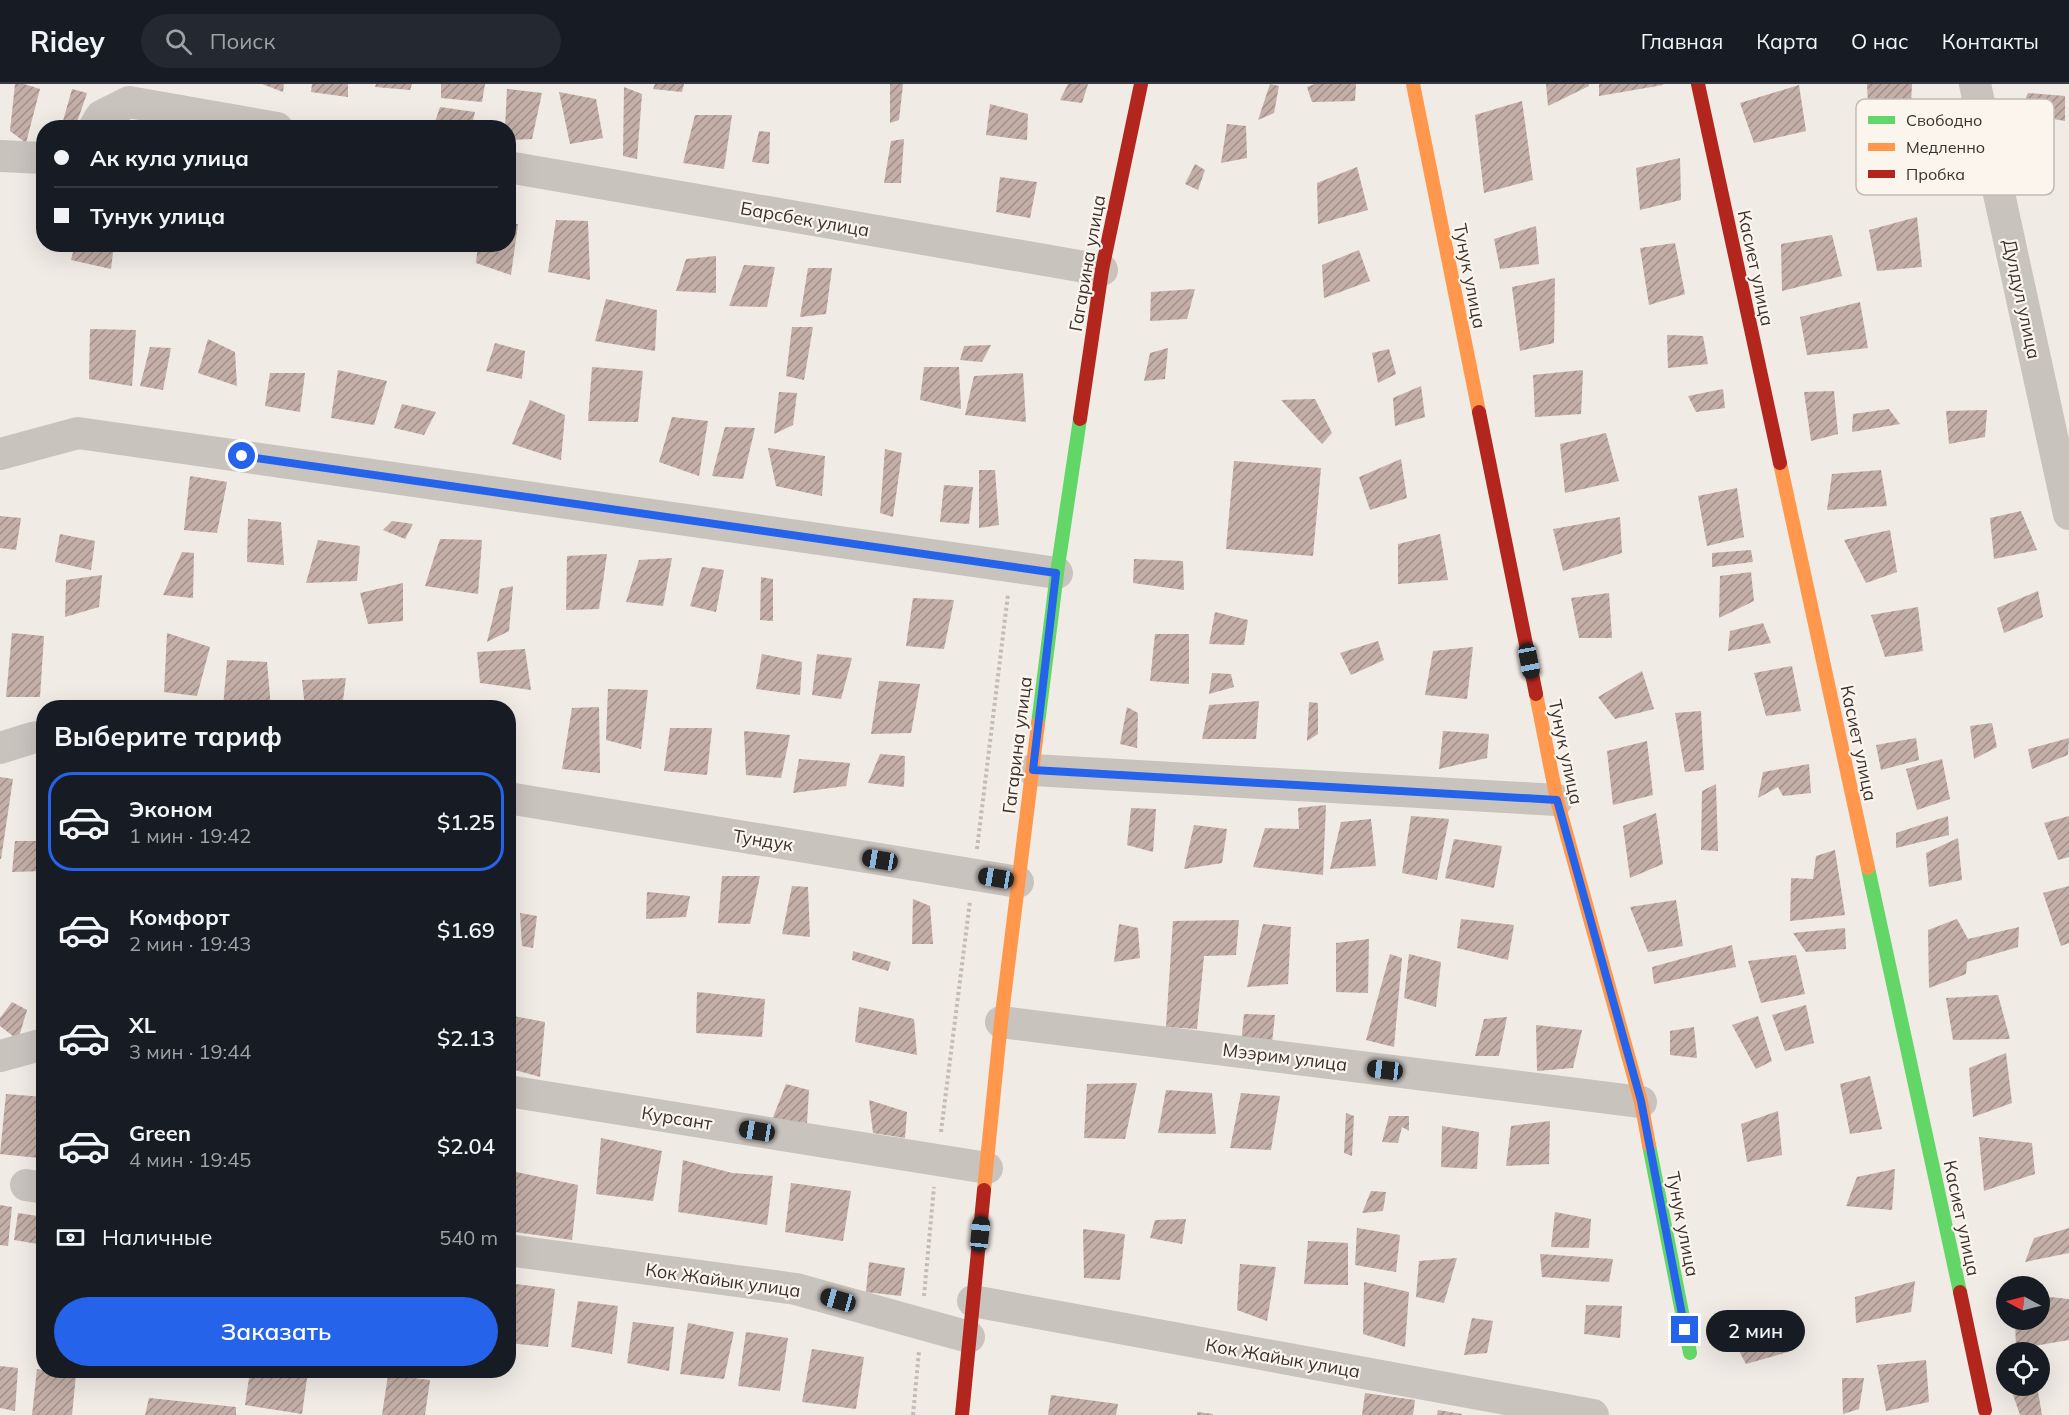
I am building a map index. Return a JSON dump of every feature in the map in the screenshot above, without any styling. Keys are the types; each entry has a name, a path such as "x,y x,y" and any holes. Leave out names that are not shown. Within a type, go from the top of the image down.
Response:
{"street":[{"name":"Гагарина улица","path":"962,1415 1001,1022 1056,573 1102,270 1141,84"},
{"name":"Тунук улица","path":"1413,84 1557,800 1641,1101 1690,1353"},
{"name":"Касиет улица","path":"1698,84 1985,1410"},
{"name":"Дулдул улица","path":"1975,84 1978,99"},
{"path":"99,120 101,116 129,102 231,120"},
{"path":"0,156 36,158"},
{"name":"Барсбек улица","path":"516,168 1102,270"},
{"name":"Дулдул улица","path":"1999,195 2069,514"},
{"path":"0,454 78,433 1056,573"},
{"path":"0,748 36,737"},
{"path":"1033,770 1557,800"},
{"name":"Тундук","path":"516,799 1018,882"},
{"name":"Мээрим улица","path":"1001,1022 1641,1101"},
{"path":"0,1056 36,1046"},
{"name":"Курсант","path":"516,1092 987,1168"},
{"name":"Кок Жайык улица","path":"516,1251 796,1289 969,1337"},
{"name":"Кок Жайык улица","path":"973,1300 1593,1415"}],"path":[{"path":"976,854 1010,585"},
{"path":"940,1138 970,895"},
{"path":"923,1303 934,1186"},
{"path":"913,1415 919,1351"}],"building":[{"path":"15,84 40,89 26,143 10,131"},
{"path":"262,84 284,84 283,92"},
{"path":"312,84 348,84 348,97 311,92"},
{"path":"376,84 412,84 410,90 375,87"},
{"path":"441,84 485,84 482,102 441,98"},
{"path":"655,84 684,84 682,92 653,89"},
{"path":"890,84 903,84 899,120 890,123"},
{"path":"1068,84 1088,84 1082,103 1060,100"},
{"path":"1270,84 1279,86 1274,113 1258,120"},
{"path":"1315,84 1356,84 1355,101 1312,102 1307,87"},
{"path":"1546,84 1589,84 1589,86 1548,106"},
{"path":"1599,84 1663,84 1663,85 1599,96"},
{"path":"1867,84 1912,84 1911,99 1868,99"},
{"path":"1799,85 1806,131 1754,143 1740,103"},
{"path":"624,87 642,94 637,159 623,156"},
{"path":"72,89 87,93 78,120 63,120"},
{"path":"507,89 542,93 532,139 516,140 516,120 505,120"},
{"path":"559,92 596,99 603,138 570,144"},
{"path":"2028,93 2065,96 2065,121 2054,119 2054,99 2025,99"},
{"path":"1522,101 1533,180 1484,193 1475,115"},
{"path":"990,104 1028,114 1027,140 986,135"},
{"path":"440,107 475,112 473,120 436,120"},
{"path":"695,115 732,115 724,169 683,163"},
{"path":"1227,124 1246,126 1247,158 1221,163"},
{"path":"759,131 770,132 769,164 752,162"},
{"path":"904,139 901,183 884,183 891,141"},
{"path":"1680,158 1681,200 1640,210 1636,168"},
{"path":"1195,164 1205,170 1198,190 1185,184"},
{"path":"1357,167 1368,210 1318,224 1317,183"},
{"path":"1000,177 1037,182 1030,218 996,212"},
{"path":"1917,217 1922,267 1877,271 1869,230"},
{"path":"556,220 588,221 590,280 548,272"},
{"path":"1536,226 1539,264 1500,269 1494,239"},
{"path":"1832,235 1842,276 1782,291 1781,244"},
{"path":"1675,243 1685,294 1649,305 1640,248"},
{"path":"1359,250 1370,281 1324,298 1322,265"},
{"path":"73,252 113,252 111,269 71,260"},
{"path":"477,252 514,252 511,275 476,263"},
{"path":"716,256 716,293 676,291 686,259"},
{"path":"744,265 775,267 767,307 729,306"},
{"path":"808,268 832,268 826,314 800,317"},
{"path":"1555,278 1554,343 1520,351 1512,287"},
{"path":"1195,289 1187,319 1150,321 1151,292"},
{"path":"606,299 657,310 655,351 595,341"},
{"path":"1860,302 1868,348 1807,355 1800,317"},
{"path":"792,327 813,327 804,380 786,376"},
{"path":"90,329 136,330 132,386 89,379"},
{"path":"1667,335 1703,336 1708,364 1668,368"},
{"path":"208,339 235,352 237,386 198,373"},
{"path":"495,343 525,351 522,379 486,371"},
{"path":"991,345 982,362 960,360 964,346"},
{"path":"150,347 171,348 163,390 140,386"},
{"path":"1168,348 1165,379 1144,381 1150,353"},
{"path":"1389,349 1396,374 1378,383 1372,353"},
{"path":"592,367 643,371 638,422 588,421"},
{"path":"924,367 959,367 961,409 920,400"},
{"path":"338,370 387,381 374,425 331,418"},
{"path":"1583,370 1581,414 1535,417 1533,375"},
{"path":"270,373 305,373 300,412 265,406"},
{"path":"1023,373 1026,422 965,415 974,376"},
{"path":"1421,386 1425,417 1395,426 1393,398"},
{"path":"1723,389 1725,408 1696,412 1688,396"},
{"path":"1834,391 1838,434 1811,441 1804,392"},
{"path":"779,392 797,393 793,425 774,434"},
{"path":"1315,399 1332,433 1322,444 1281,400"},
{"path":"530,400 565,415 561,460 512,444"},
{"path":"402,404 436,412 424,435 394,428"},
{"path":"1889,409 1900,424 1852,432 1853,414"},
{"path":"1987,410 1985,437 1949,444 1946,411"},
{"path":"672,417 708,421 699,476 659,462"},
{"path":"725,427 755,428 743,479 712,476"},
{"path":"1606,433 1619,481 1565,493 1560,444"},
{"path":"768,448 825,456 822,496 776,486"},
{"path":"885,449 902,453 893,517 880,513"},
{"path":"1401,459 1407,498 1370,510 1359,477"},
{"path":"1234,461 1321,468 1313,556 1226,549"},
{"path":"979,470 995,470 999,525 979,528"},
{"path":"1881,470 1887,506 1827,510 1832,474"},
{"path":"190,476 227,482 217,533 184,530"},
{"path":"944,485 973,487 969,524 940,522"},
{"path":"1737,488 1744,537 1707,546 1698,496"},
{"path":"2021,511 2037,550 1994,559 1990,518"},
{"path":"0,516 21,518 16,550 0,548"},
{"path":"1620,517 1622,553 1563,571 1553,529"},
{"path":"248,519 281,522 284,565 247,562"},
{"path":"392,521 413,524 405,539 383,530"},
{"path":"1890,530 1897,572 1866,583 1844,540"},
{"path":"60,534 95,541 91,570 55,562"},
{"path":"1440,534 1448,580 1398,584 1398,544"},
{"path":"440,539 482,540 478,594 425,586"},
{"path":"318,540 360,546 357,581 306,583"},
{"path":"1751,550 1753,562 1712,567 1712,553"},
{"path":"182,552 194,553 193,598 163,595"},
{"path":"607,554 599,609 566,610 567,556"},
{"path":"672,558 663,606 626,602 639,560"},
{"path":"1134,559 1183,561 1184,590 1133,583"},
{"path":"702,567 724,570 716,612 690,606"},
{"path":"1751,572 1754,601 1719,618 1720,576"},
{"path":"102,575 99,607 65,617 66,580"},
{"path":"761,577 773,579 773,621 760,620"},
{"path":"403,583 403,621 368,624 360,593"},
{"path":"513,586 509,631 487,642 500,589"},
{"path":"2038,591 2043,617 2004,633 1997,608"},
{"path":"1609,593 1612,638 1579,638 1571,598"},
{"path":"913,598 954,600 944,649 906,646"},
{"path":"1918,607 1923,651 1885,657 1871,615"},
{"path":"1215,612 1248,620 1244,645 1209,644"},
{"path":"1763,623 1771,643 1728,651 1730,631"},
{"path":"12,633 44,636 40,697 6,697"},
{"path":"167,633 210,647 197,696 164,692"},
{"path":"1155,634 1189,634 1189,684 1150,681"},
{"path":"1378,641 1384,660 1351,675 1340,653"},
{"path":"1473,647 1467,699 1425,695 1433,651"},
{"path":"525,649 531,690 480,683 477,652"},
{"path":"762,654 802,662 800,695 756,689"},
{"path":"817,654 852,658 841,699 812,695"},
{"path":"227,660 267,662 270,700 224,700"},
{"path":"1792,666 1801,711 1766,716 1754,673"},
{"path":"1642,671 1654,709 1615,719 1598,697"},
{"path":"1212,673 1231,674 1234,687 1209,694"},
{"path":"346,678 343,700 304,700 302,680"},
{"path":"879,681 920,684 911,733 871,734"},
{"path":"608,689 648,690 641,749 606,740"},
{"path":"1259,701 1256,739 1202,739 1209,705"},
{"path":"1309,702 1318,703 1318,734 1307,741"},
{"path":"599,707 600,773 562,769 572,708"},
{"path":"1127,707 1138,713 1137,748 1120,744"},
{"path":"1701,711 1704,770 1685,772 1675,713"},
{"path":"1992,723 1997,747 1974,759 1970,726"},
{"path":"670,728 712,728 707,775 664,771"},
{"path":"744,731 790,735 781,778 746,775"},
{"path":"1443,731 1489,734 1487,758 1439,769"},
{"path":"1916,738 1919,760 1881,770 1876,745"},
{"path":"2069,738 2068,755 2032,769 2028,749"},
{"path":"1647,741 1653,795 1613,805 1607,751"},
{"path":"880,754 905,756 904,787 868,783"},
{"path":"799,759 850,763 846,786 793,793"},
{"path":"1942,759 1950,799 1917,810 1906,769"},
{"path":"1809,764 1811,793 1783,796 1778,787 1758,798 1763,772"},
{"path":"0,777 13,779 1,859 0,859"},
{"path":"1716,784 1718,851 1701,850 1702,791"},
{"path":"1326,805 1323,875 1253,867 1265,828 1299,829 1298,808"},
{"path":"1131,808 1156,809 1153,852 1127,845"},
{"path":"1656,813 1663,864 1630,878 1623,826"},
{"path":"1411,816 1449,819 1437,880 1402,873"},
{"path":"1948,816 1949,835 1896,848 1896,833"},
{"path":"2069,816 2069,857 2058,860 2044,823"},
{"path":"1371,819 1376,866 1330,869 1341,822"},
{"path":"1194,825 1227,829 1222,863 1184,869"},
{"path":"1958,838 1962,880 1929,887 1926,853"},
{"path":"1454,839 1502,846 1494,888 1445,878"},
{"path":"15,841 36,841 36,871 12,872"},
{"path":"1835,850 1845,915 1790,921 1791,878 1813,879 1816,856"},
{"path":"722,876 760,876 750,924 718,923"},
{"path":"792,886 808,887 810,937 782,934"},
{"path":"2069,886 2069,943 2061,946 2043,893"},
{"path":"647,892 690,896 686,917 646,919"},
{"path":"913,899 930,906 933,944 912,944"},
{"path":"1676,900 1683,946 1648,952 1630,907"},
{"path":"520,913 537,916 533,948 522,946"},
{"path":"1461,919 1514,925 1508,960 1457,948"},
{"path":"1957,919 1968,939 2019,927 2018,947 1967,962 1966,974 1929,988 1928,930"},
{"path":"1239,920 1236,955 1204,956 1197,1029 1166,1027 1173,921"},
{"path":"1119,924 1138,928 1140,958 1114,962"},
{"path":"1263,924 1291,927 1288,984 1247,987"},
{"path":"1845,928 1846,949 1806,952 1793,933"},
{"path":"1369,939 1368,993 1336,992 1336,943"},
{"path":"1732,945 1736,967 1654,984 1652,967"},
{"path":"853,951 891,962 888,971 852,960"},
{"path":"1390,954 1402,958 1394,1047 1366,1040"},
{"path":"1409,954 1441,962 1436,1007 1404,998"},
{"path":"1796,955 1805,994 1761,1003 1748,961"},
{"path":"697,992 765,999 762,1037 696,1033"},
{"path":"1998,995 2010,1039 1953,1040 1946,998"},
{"path":"12,1002 27,1010 18,1040 0,1026 0,1018"},
{"path":"1806,1005 1814,1043 1785,1051 1772,1015"},
{"path":"859,1007 914,1019 917,1055 855,1042"},
{"path":"1244,1014 1275,1015 1272,1043 1241,1044"},
{"path":"1758,1016 1772,1061 1756,1069 1732,1025"},
{"path":"516,1017 545,1022 540,1077 516,1070"},
{"path":"1507,1017 1499,1056 1475,1056 1484,1019"},
{"path":"1536,1025 1582,1030 1573,1068 1537,1071"},
{"path":"1694,1027 1697,1058 1670,1055 1670,1031"},
{"path":"2006,1053 2012,1103 1973,1117 1969,1068"},
{"path":"1870,1076 1882,1129 1850,1134 1840,1084"},
{"path":"1137,1083 1125,1139 1084,1138 1087,1084"},
{"path":"786,1084 809,1090 807,1123 772,1120"},
{"path":"1166,1090 1212,1093 1216,1134 1158,1133"},
{"path":"1241,1093 1280,1096 1271,1150 1230,1148"},
{"path":"6,1094 36,1096 36,1158 0,1154"},
{"path":"869,1100 907,1112 905,1138 873,1133"},
{"path":"1778,1111 1782,1155 1747,1162 1741,1124"},
{"path":"1346,1113 1354,1116 1352,1156 1344,1153"},
{"path":"1389,1116 1409,1116 1409,1131 1402,1127 1398,1143 1382,1142"},
{"path":"1550,1121 1549,1164 1506,1166 1511,1126"},
{"path":"1442,1126 1479,1132 1477,1169 1441,1167"},
{"path":"1979,1137 2032,1143 2035,1174 1984,1191"},
{"path":"601,1138 662,1151 653,1201 596,1194"},
{"path":"683,1160 732,1173 773,1176 767,1225 678,1212"},
{"path":"1895,1169 1892,1210 1846,1206 1857,1177"},
{"path":"516,1172 578,1185 572,1240 516,1232"},
{"path":"791,1183 851,1191 843,1241 785,1232"},
{"path":"1371,1191 1386,1192 1383,1211 1362,1213"},
{"path":"0,1205 12,1207 8,1246 0,1245"},
{"path":"1555,1212 1591,1219 1589,1248 1551,1247"},
{"path":"18,1213 36,1216 36,1244 14,1240"},
{"path":"1186,1219 1182,1244 1150,1238 1155,1220"},
{"path":"1357,1228 1400,1235 1396,1272 1355,1265"},
{"path":"2069,1228 2069,1253 2025,1262 2034,1238"},
{"path":"1083,1229 1125,1234 1120,1280 1084,1278"},
{"path":"1308,1241 1348,1243 1348,1285 1304,1284"},
{"path":"1540,1254 1613,1259 1609,1282 1542,1277"},
{"path":"1457,1258 1444,1303 1416,1297 1419,1261"},
{"path":"869,1262 905,1268 901,1296 866,1292"},
{"path":"1240,1264 1276,1267 1267,1321 1237,1310"},
{"path":"1915,1281 1911,1312 1856,1323 1855,1297"},
{"path":"1364,1282 1409,1292 1405,1347 1363,1334"},
{"path":"516,1284 555,1289 548,1347 516,1344"},
{"path":"2050,1297 2069,1299 2069,1340 2050,1343 2016,1342 2015,1330 2050,1330"},
{"path":"578,1301 618,1306 612,1354 571,1347"},
{"path":"1586,1305 1622,1306 1620,1338 1584,1334"},
{"path":"1777,1310 1788,1352 1746,1364 1729,1332"},
{"path":"1472,1318 1493,1321 1487,1353 1464,1355"},
{"path":"633,1322 674,1327 669,1371 627,1363"},
{"path":"688,1323 734,1332 724,1379 680,1374"},
{"path":"746,1332 788,1338 780,1391 738,1386"},
{"path":"812,1349 864,1357 856,1409 802,1402"},
{"path":"1926,1360 1929,1402 1886,1411 1877,1365"},
{"path":"0,1366 18,1368 15,1411 0,1408"},
{"path":"36,1378 76,1378 72,1415 32,1415"},
{"path":"249,1378 307,1378 302,1414 245,1405"},
{"path":"388,1378 430,1380 425,1415 382,1415"},
{"path":"1842,1378 1864,1378 1859,1409 1843,1414"},
{"path":"1365,1393 1415,1400 1413,1415 1362,1415"},
{"path":"1051,1395 1118,1404 1116,1415 1048,1415"},
{"path":"2013,1396 2039,1396 2042,1415 2020,1415"},
{"path":"149,1398 236,1407 236,1415 145,1415"},
{"path":"1438,1410 1462,1414 1462,1415 1437,1415"},
{"path":"1197,1412 1213,1414 1213,1415 1197,1415"}],"traffic: fast":[{"path":"1038,724 1080,419"},
{"path":"1868,868 1960,1292"},
{"path":"1649,1145 1690,1353"}],"traffic: slow":[{"path":"1413,84 1479,412"},
{"path":"1780,463 1868,868"},
{"path":"1536,694 1557,800 1641,1102 1649,1145"},
{"path":"984,1190 1001,1022 1038,724"}],"traffic: jam":[{"path":"1080,419 1102,270 1141,84"},
{"path":"1698,84 1780,463"},
{"path":"1479,412 1536,694"},
{"path":"962,1415 984,1190"},
{"path":"1960,1292 1985,1410"}],"route":[{"path":"242,456 1056,573 1033,770 1557,800 1641,1101 1685,1330"}]}
